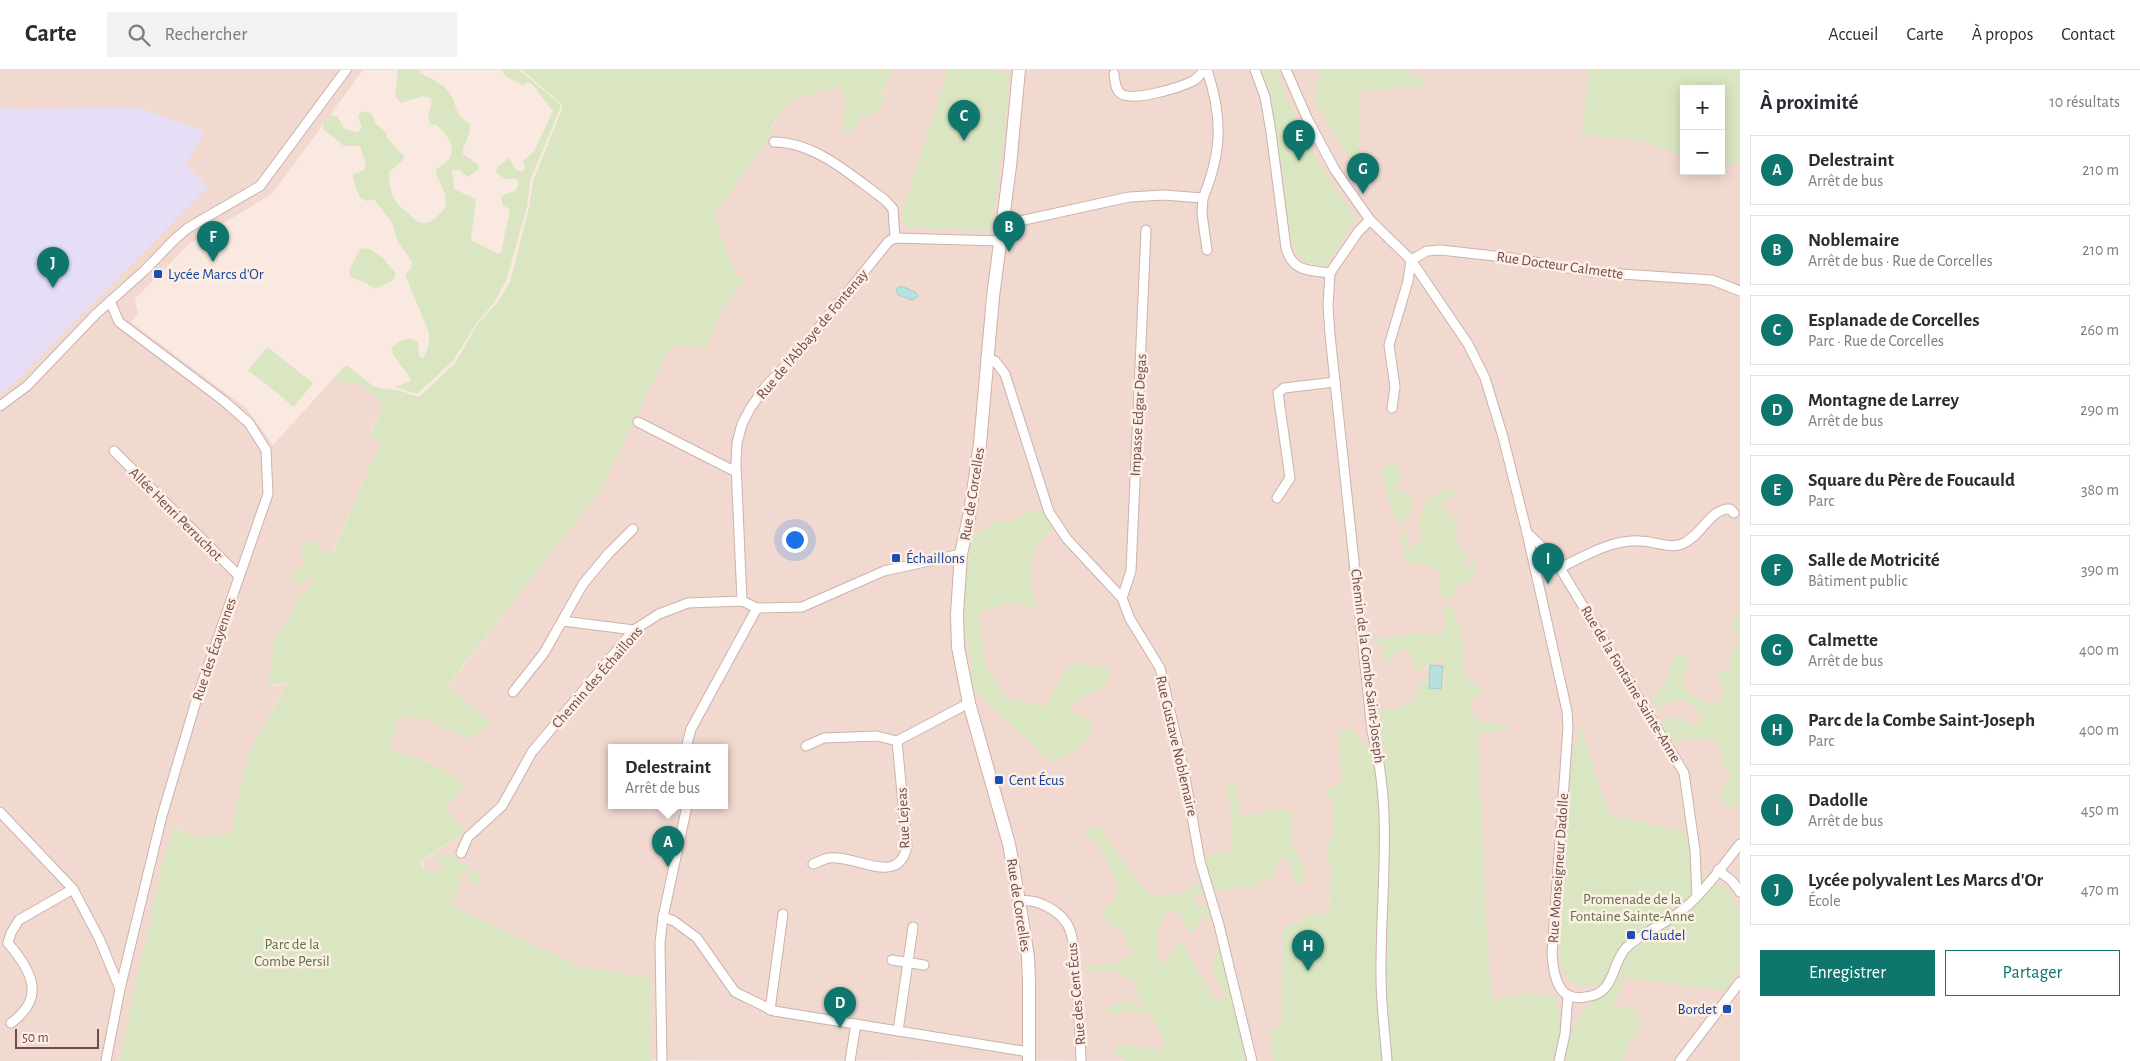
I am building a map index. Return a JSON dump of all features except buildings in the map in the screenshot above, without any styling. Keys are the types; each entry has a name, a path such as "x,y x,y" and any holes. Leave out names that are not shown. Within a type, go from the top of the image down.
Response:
{"main road":[{"name":"Rue de Corcelles","path":"1019,70 1010,166 986,358 979,454 962,554 958,590 957,630 961,664 969,703 1009,844 1019,901 1028,956 1030,1005 1029,1057"}],"street":[{"path":"0,406 27,386 110,301 145,270 176,238 188,228 260,186 346,70"},
{"path":"1114,74 1116,87 1120,93 1126,96 1137,97 1184,85 1197,78 1206,70 1212,86 1219,138 1217,157 1203,198 1202,214 1207,250"},
{"path":"1255,70 1266,105 1289,258 1303,269 1330,273 1358,232 1370,220"},
{"path":"1286,70 1308,120 1330,162 1370,220 1411,260 1468,344 1485,378 1503,437 1527,533"},
{"path":"774,142 786,142 816,153 886,200 893,209 895,238 1000,241"},
{"path":"1002,225 1129,197 1164,194 1203,198"},
{"name":"Impasse Edgar Degas","path":"1122,598 1131,572 1146,230"},
{"name":"Rue de l'Abbaye de Fontenay","path":"742,601 736,472 737,443 740,431 758,396 830,314 883,247 895,238"},
{"name":"Rue Docteur Calmette","path":"1411,260 1427,251 1441,250 1512,258 1591,272 1712,280 1740,291"},
{"path":"1392,408 1396,387 1388,345 1408,281 1411,260"},
{"name":"Chemin de la Combe Saint-Joseph","path":"1330,273 1328,305 1335,382 1372,731 1380,758 1384,804 1385,863 1381,976 1387,1061"},
{"name":"Rue des Écayennes","path":"106,1061 120,989 162,816 197,698 268,494 266,450 249,423 224,401 119,322 110,301"},
{"name":"Rue Gustave Noblemaire","path":"986,358 995,360 1005,374 1044,497 1057,526 1122,598 1130,619 1160,668 1188,790 1200,860 1219,925 1252,1061"},
{"path":"1277,498 1290,478 1278,393 1284,388 1335,382"},
{"path":"638,422 736,472"},
{"name":"Allée Henri Perruchot","path":"114,451 239,576"},
{"path":"1560,568 1615,544 1641,541 1672,546 1681,545 1692,539 1717,511 1730,508 1734,513"},
{"path":"513,692 544,653 583,584 608,554 634,529"},
{"name":"Rue de la Fontaine Sainte-Anne","path":"1527,533 1555,559 1684,773 1695,850 1697,896"},
{"name":"Rue Monseigneur Dadolle","path":"1527,533 1567,712 1568,738 1552,953 1555,974 1562,990 1568,995"},
{"name":"Chemin des Échaillons","path":"461,853 468,837 502,806 532,752 634,630 659,614 679,606 707,602 742,601 757,608 802,608 884,571 962,554"},
{"path":"687,744 693,724 757,608"},
{"path":"562,622 634,630"},
{"path":"806,746 824,738 877,736 897,742 969,703"},
{"name":"Rue Lejeas","path":"813,864 830,858 886,867 902,862 908,846 897,742"},
{"path":"662,1061 660,943 663,917 686,809"},
{"path":"0,812 73,889 99,938 120,989"},
{"path":"1559,1061 1565,1034 1568,995 1589,997 1602,991 1612,979 1623,950 1681,911 1697,896 1740,844"},
{"path":"1718,870 1732,881 1740,892"},
{"path":"11,1023 22,1015 29,1004 32,989 30,973 24,962 4,943 19,920 73,889"},
{"name":"Rue des Cent Écus","path":"1019,901 1033,900 1042,904 1065,922 1070,930 1076,979 1081,1061"},
{"path":"770,1010 783,914"},
{"path":"663,917 674,921 697,938 735,992 770,1010 898,1031 1029,1057"},
{"path":"898,1031 913,927"},
{"path":"892,960 924,966"},
{"path":"1680,1061 1740,982"},
{"path":"850,1061 856,1024"}],"shaded area":[{"path":"0,70 363,70 272,194 190,243 135,299 138,313 131,322 246,408 273,445 332,380 359,384 381,400 382,407 371,430 381,440 331,555 322,552 321,549 303,558 305,566 294,570 313,579 306,595 298,596 287,624 276,632 270,667 274,670 269,686 281,685 289,681 247,755 231,836 229,834 195,837 175,827 162,866 119,1061 0,1061"},
{"path":"892,70 1740,70 1740,1061 1552,1061 1561,1035 1524,993 1492,1001 1486,917 1478,734 1506,731 1481,723 1472,710 1472,700 1477,694 1475,684 1468,679 1463,668 1464,653 1446,625 1441,633 1435,635 1412,634 1397,637 1371,637 1370,640 1380,643 1385,647 1390,661 1393,656 1404,648 1409,650 1413,656 1414,668 1424,670 1431,663 1442,661 1445,665 1445,684 1442,689 1437,691 1431,689 1428,682 1417,687 1416,701 1409,701 1401,707 1378,711 1376,729 1386,752 1371,757 1371,748 1352,729 1338,733 1342,782 1326,791 1334,806 1332,838 1325,850 1331,864 1329,913 1304,915 1304,920 1283,927 1281,1027 1270,1030 1273,1061 650,1060 651,978 581,967 454,907 452,903 460,885 460,875 463,871 467,870 467,874 472,871 466,863 460,863 453,857 438,864 442,868 442,872 425,872 423,863 420,862 465,833 445,808 464,787 460,782 426,761 390,751 399,717 423,718 468,739 492,722 447,687 600,491 672,344 706,348 720,313 744,280 736,275 714,216 772,131 770,130 791,99 841,86 846,105 842,120 844,131 861,117 868,115 885,89"},
{"path":"0,107 21,109 136,107 205,131 186,165 208,187 6,390 0,393"}],"green space":[{"path":"398,70 419,70 420,73 442,85 451,96 460,116 470,124 463,154 479,165 479,169 468,177 459,170 452,170 454,189 476,199 471,240 496,253 501,253 510,209 503,206 501,198 505,194 515,191 519,184 517,179 501,176 496,171 498,166 509,158 515,169 521,172 525,169 523,161 534,151 553,111 536,88 529,82 522,86 506,76 502,70 519,70 560,104 530,181 527,207 506,281 494,303 477,322 453,361 417,394 395,387 411,381 391,349 398,342 409,338 418,342 419,356 422,358 428,347 429,333 405,274 411,269 412,262 398,242 392,223 374,199 366,201 360,198 353,174 364,170 366,165 360,146 344,146 323,129 324,122 331,115 338,117 344,129 357,132 362,128 358,116 363,111 371,113 376,124 387,133 387,138 404,156 403,160 389,172 391,190 395,200 414,219 421,223 429,222 437,217 446,207 445,194 436,170 449,159 452,149 451,145 443,131 436,124 431,125 428,118 432,99 423,96 401,103 395,96"},
{"name":"Parc de la Combe Persil","path":"522,70 892,70 885,89 881,93 884,101 879,110 861,117 853,132 850,133 844,131 842,120 846,105 841,86 791,99 770,129 773,131 714,216 736,275 745,279 720,313 706,348 672,344 600,491 447,686 492,722 468,739 423,718 400,717 390,751 430,763 449,773 464,787 445,808 466,832 420,861 425,872 442,872 442,868 436,860 437,855 443,854 450,858 456,856 460,863 466,863 472,871 479,873 481,876 478,884 475,886 467,878 467,870 460,875 460,885 452,903 454,907 581,967 651,978 650,1060 655,1061 119,1061 162,866 174,827 195,837 229,834 231,836 247,755 289,682 269,686 266,684 274,670 270,667 276,632 287,623 298,596 300,594 306,595 313,579 309,577 300,586 292,579 297,569 305,566 301,555 302,546 307,542 317,542 320,543 322,552 329,550 332,554 381,440 371,440 370,435 382,407 381,400 359,384 332,380 344,367 348,366 373,386 382,389 398,390 419,397 455,363 478,323 496,304 510,282 529,208 533,181 562,109 562,104"},
{"path":"948,70 996,70 1009,74 1005,132 991,228 987,231 911,228 904,223 902,212"},
{"path":"1262,70 1276,70 1303,134 1326,174 1354,216 1355,220 1328,263 1323,265 1308,263 1300,257 1294,248 1281,184 1282,179 1284,179 1273,110"},
{"path":"1320,70 1409,70 1410,77 1421,75 1424,87 1359,91 1361,177 1314,99"},
{"path":"1589,70 1740,70 1740,165 1725,163 1725,85 1680,85 1680,156 1649,143 1621,138 1581,136"},
{"path":"368,248 383,258 396,274 393,280 375,289 364,282 350,277 349,271 360,249"},
{"path":"267,347 313,383 294,407 248,370"},
{"path":"1394,464 1400,467 1401,470 1397,489 1410,495 1413,499 1408,521 1400,523 1394,518 1381,471 1387,465"},
{"path":"1443,489 1452,489 1454,492 1454,495 1443,503 1448,513 1458,519 1456,535 1458,545 1469,555 1464,564 1467,568 1472,566 1475,560 1477,563 1474,579 1466,583 1459,583 1454,597 1446,599 1439,591 1441,574 1430,566 1409,563 1404,556 1405,550 1399,532 1405,532 1408,545 1411,548 1423,538 1419,524 1424,502"},
{"path":"1035,510 1051,514 1054,520 1052,529 1035,547 1031,562 1033,603 1040,609 1008,603 978,613 985,665 1008,699 1045,707 1070,663 1110,669 1107,684 1069,707 1071,711 1084,717 1092,725 1088,739 1071,753 1050,762 968,684 973,667 965,629 965,567 971,537 995,522 1009,521"},
{"path":"1451,606 1460,627 1464,653 1463,669 1468,679 1481,687 1482,691 1472,700 1472,710 1481,723 1490,722 1507,726 1507,731 1478,734 1486,917 1492,1001 1524,993 1557,996 1561,1035 1552,1061 1273,1061 1270,1030 1281,1027 1283,927 1304,920 1304,915 1329,913 1331,864 1325,850 1332,838 1334,806 1326,791 1342,781 1338,733 1352,728 1357,736 1371,748 1371,757 1386,752 1376,729 1378,711 1401,707 1409,701 1416,701 1417,687 1424,678 1431,689 1437,691 1442,689 1444,682 1445,671 1442,661 1431,663 1420,672 1414,668 1411,653 1404,648 1393,656 1390,661 1386,661 1380,652 1385,647 1380,643 1370,641 1371,637 1397,637 1412,634 1435,635 1441,633 1446,625 1443,607"},
{"path":"1740,614 1740,805 1727,807 1719,794 1732,776 1724,766 1718,743 1695,737 1674,741 1667,737 1661,728 1664,718 1679,717 1686,722 1696,724 1702,721 1701,716 1687,700 1672,701 1661,707 1655,705 1653,700 1666,680 1672,659 1675,656 1685,656 1691,664 1683,679 1685,690 1702,701 1719,703 1725,691 1718,676 1720,671 1729,672 1733,650 1739,638 1733,626 1733,617"},
{"name":"Promenade de la Fontaine Sainte-Anne","path":"1581,728 1609,815 1681,831 1688,838 1691,868 1730,890 1740,913 1740,965 1725,991 1625,978 1592,986 1579,986 1569,980 1563,971 1559,960 1559,946 1572,751"},
{"path":"1225,782 1231,782 1238,788 1240,816 1283,809 1292,811 1293,843 1306,873 1304,884 1295,882 1288,858 1282,858 1276,862 1276,875 1261,881 1254,888 1214,889 1204,863 1207,856 1231,851 1231,816"},
{"path":"1092,827 1100,829 1146,892 1173,895 1203,883 1205,889 1194,899 1194,905 1204,905 1211,912 1211,919 1202,915 1194,932 1188,931 1179,914 1170,908 1159,928 1157,950 1160,965 1168,960 1174,947 1182,943 1215,1000 1222,1002 1227,996 1214,973 1213,967 1214,955 1218,949 1227,962 1252,1061 1126,1061 1114,1052 1115,1047 1121,1046 1162,1049 1163,1041 1151,1014 1139,1011 1109,1014 1104,1010 1120,1001 1146,1007 1137,996 1137,983 1115,972 1086,971 1083,968 1086,966 1119,963 1123,957 1133,955 1134,951 1124,945 1127,937 1125,932 1118,930 1103,916 1102,912 1114,900 1118,890 1116,879 1098,845 1084,834 1084,829"},
{"path":"1618,981 1624,984 1616,998 1614,1007 1632,1008 1640,1015 1638,1036 1630,1039 1623,1061 1565,1061 1569,1037 1574,1025 1600,994"}],"water":[{"path":"901,286 915,292 918,295 917,297 912,300 898,295 896,289"},
{"path":"1430,665 1443,666 1441,689 1429,688"}],"place":[{"name":"Esplanade de Corcelles","path":"964,141"},
{"name":"Square du Père de Foucauld","path":"1299,161"},
{"name":"Calmette","path":"1363,194"},
{"name":"Noblemaire","path":"1009,252"},
{"name":"Salle de Motricité","path":"213,262"},
{"name":"Lycée Marcs d'Or","path":"158,274"},
{"name":"Lycée polyvalent Les Marcs d'Or","path":"53,288"},
{"name":"Échaillons","path":"896,558"},
{"name":"Dadolle","path":"1548,584"},
{"name":"Cent Écus","path":"999,780"},
{"name":"Delestraint","path":"668,867"},
{"name":"Claudel","path":"1631,935"},
{"name":"Parc de la Combe Saint-Joseph","path":"1308,971"},
{"name":"Bordet","path":"1727,1009"},
{"name":"Montagne de Larrey","path":"840,1028"}]}
